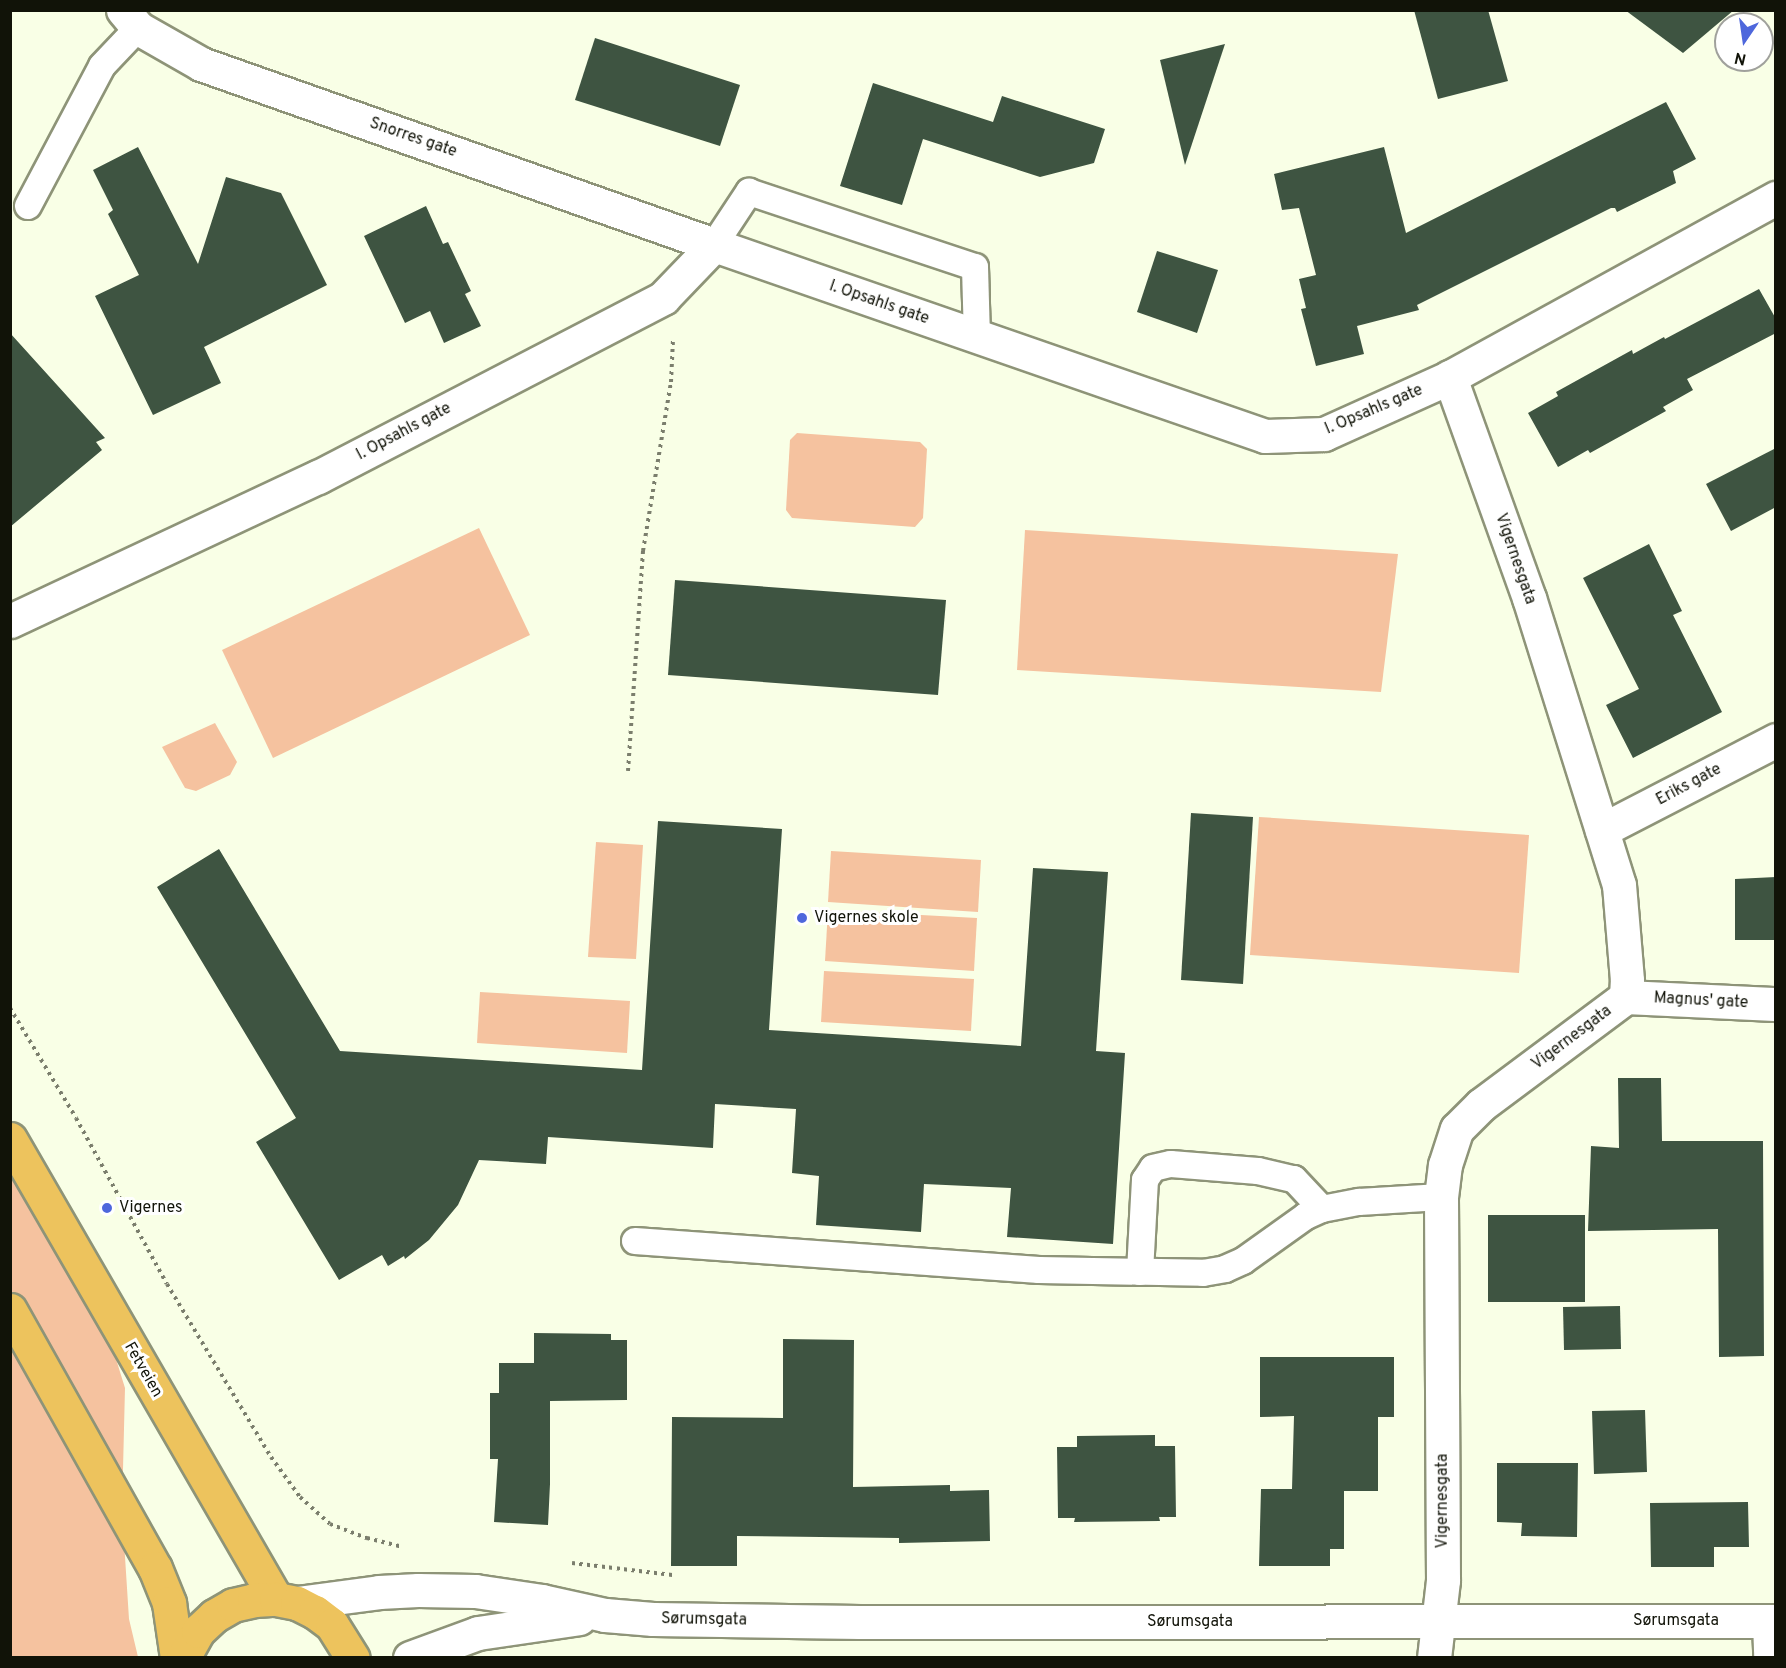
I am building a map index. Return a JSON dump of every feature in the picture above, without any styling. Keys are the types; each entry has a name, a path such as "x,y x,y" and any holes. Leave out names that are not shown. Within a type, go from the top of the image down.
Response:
{"highway":[{"name":"Fetveien","path":"10,1139 286,1601"},
{"path":"10,1310 155,1568 169,1603 177,1658"},
{"path":"183,1658 198,1631 214,1616 244,1603 286,1601 332,1625 353,1658"}],"street":[{"name":"Snorres gate","path":"130,19 201,64 714,245"},
{"name":"I. Opsahls gate","path":"10,621 318,477 663,298 714,245 1265,436 1324,434 1450,377 1776,198"},
{"name":"Vigernesgata","path":"1434,1658 1443,1580 1441,1197 1445,1165 1457,1129 1481,1105 1626,997 1627,980 1618,885 1602,830 1529,598 1450,377"},
{"name":"Eriks gate","path":"1602,830 1776,740"},
{"name":"Magnus' gate","path":"1626,997 1776,1004"},
{"name":"Sørumsgata","path":"286,1601 379,1592 475,1591 542,1601 605,1615 653,1619 861,1622 1771,1621"},
{"name":"Sørumsgata","path":"410,1658 478,1633 605,1615"}],"lane":[{"path":"28,206 102,66 130,19"},
{"path":"714,245 749,192 975,267 977,337"},
{"path":"1140,1272 1145,1180 1153,1168 1172,1164 1226,1168 1258,1171 1294,1179 1322,1209"},
{"path":"635,1241 1040,1270 1203,1273 1225,1269 1243,1261 1306,1216 1322,1209 1359,1202 1441,1197"},
{"path":"1767,1658 1771,1621"}],"path":[{"path":"628,771 643,552 675,344 663,298"},
{"path":"10,1008 76,1118 167,1284 272,1457 300,1497 330,1524 367,1538 407,1548"}],"shaded area":[{"path":"797,433 920,442 927,449 923,518 915,527 792,518 786,510 790,440"},
{"path":"479,528 530,635 273,758 222,650"},
{"path":"1025,530 1398,554 1381,692 1017,670"},
{"path":"215,723 237,762 230,775 196,791 185,788 162,747"},
{"path":"1259,817 1529,835 1519,973 1250,955"},
{"path":"596,842 643,845 636,959 588,957"},
{"path":"831,851 981,860 978,912 828,902"},
{"path":"828,910 977,918 974,971 825,961"},
{"path":"824,971 974,979 971,1031 821,1022"},
{"path":"480,992 630,1001 627,1053 477,1043"},
{"path":"10,1152 98,1301 125,1388 122,1510 129,1619 138,1657 11,1657"}],"building":[{"path":"1414,10 1488,10 1508,81 1438,99"},
{"path":"1625,10 1734,10 1714,12 1714,27 1683,53"},
{"path":"595,38 740,85 720,146 575,100"},
{"path":"1225,44 1185,165 1160,60"},
{"path":"873,83 993,122 1002,96 1105,129 1094,163 1040,177 923,139 902,205 840,186"},
{"path":"1666,102 1696,159 1673,171 1676,183 1617,212 1615,208 1611,208 1417,305 1419,310 1357,326 1364,354 1316,366 1301,309 1306,308 1299,279 1316,275 1299,208 1282,210 1274,174 1384,147 1406,233"},
{"path":"138,147 198,264 226,177 281,193 327,285 204,347 221,383 153,415 95,296 139,275 108,214 113,210 93,170"},
{"path":"426,206 443,244 448,242 471,291 465,294 481,326 444,343 430,311 405,323 364,236"},
{"path":"1157,251 1218,270 1197,333 1137,312"},
{"path":"1759,289 1776,319 1776,333 1687,379 1693,390 1663,407 1666,411 1590,453 1588,450 1558,467 1528,413 1558,396 1556,392 1632,350 1633,354 1664,337 1665,339"},
{"path":"10,333 105,438 96,442 102,450 10,527"},
{"path":"1776,448 1776,507 1731,531 1706,484"},
{"path":"1649,544 1682,611 1673,615 1722,712 1633,758 1606,705 1639,689 1583,578"},
{"path":"675,580 946,600 938,695 668,675"},
{"path":"1191,813 1253,817 1243,984 1181,980"},
{"path":"658,821 782,829 769,1030 1021,1046 1033,868 1108,872 1096,1051 1125,1053 1113,1244 1007,1237 1011,1188 924,1184 921,1232 816,1225 819,1176 792,1173 796,1109 715,1104 713,1148 548,1137 546,1164 479,1160 458,1205 429,1240 405,1259 404,1256 388,1266 382,1255 339,1280 256,1142 296,1118 157,887 219,849 340,1051 642,1070"},
{"path":"1776,877 1776,940 1735,940 1735,879"},
{"path":"1618,1078 1661,1078 1662,1141 1763,1141 1764,1356 1719,1357 1718,1229 1588,1231 1591,1146 1619,1148"},
{"path":"1488,1215 1585,1215 1585,1302 1488,1302"},
{"path":"1620,1306 1621,1349 1564,1350 1563,1307"},
{"path":"534,1333 611,1334 611,1340 627,1340 627,1400 550,1401 548,1525 494,1522 498,1459 490,1459 490,1393 499,1393 499,1363 534,1363"},
{"path":"783,1339 854,1340 853,1487 950,1485 950,1491 989,1490 990,1541 899,1543 899,1538 737,1536 737,1566 671,1566 672,1417 783,1418"},
{"path":"1260,1357 1394,1357 1394,1417 1378,1417 1378,1491 1344,1491 1344,1549 1330,1549 1330,1566 1259,1566 1261,1489 1292,1489 1294,1416 1260,1417"},
{"path":"1645,1410 1647,1472 1594,1474 1592,1411"},
{"path":"1155,1435 1155,1446 1175,1446 1176,1517 1159,1517 1160,1521 1074,1522 1075,1518 1058,1518 1057,1447 1077,1447 1077,1436"},
{"path":"1497,1463 1578,1463 1577,1537 1521,1536 1522,1523 1497,1522"},
{"path":"1748,1502 1749,1547 1714,1547 1714,1567 1651,1567 1650,1503"}],"place":[{"name":"Vigernes skole","path":"802,918"},
{"name":"Vigernes","path":"107,1208"}]}
